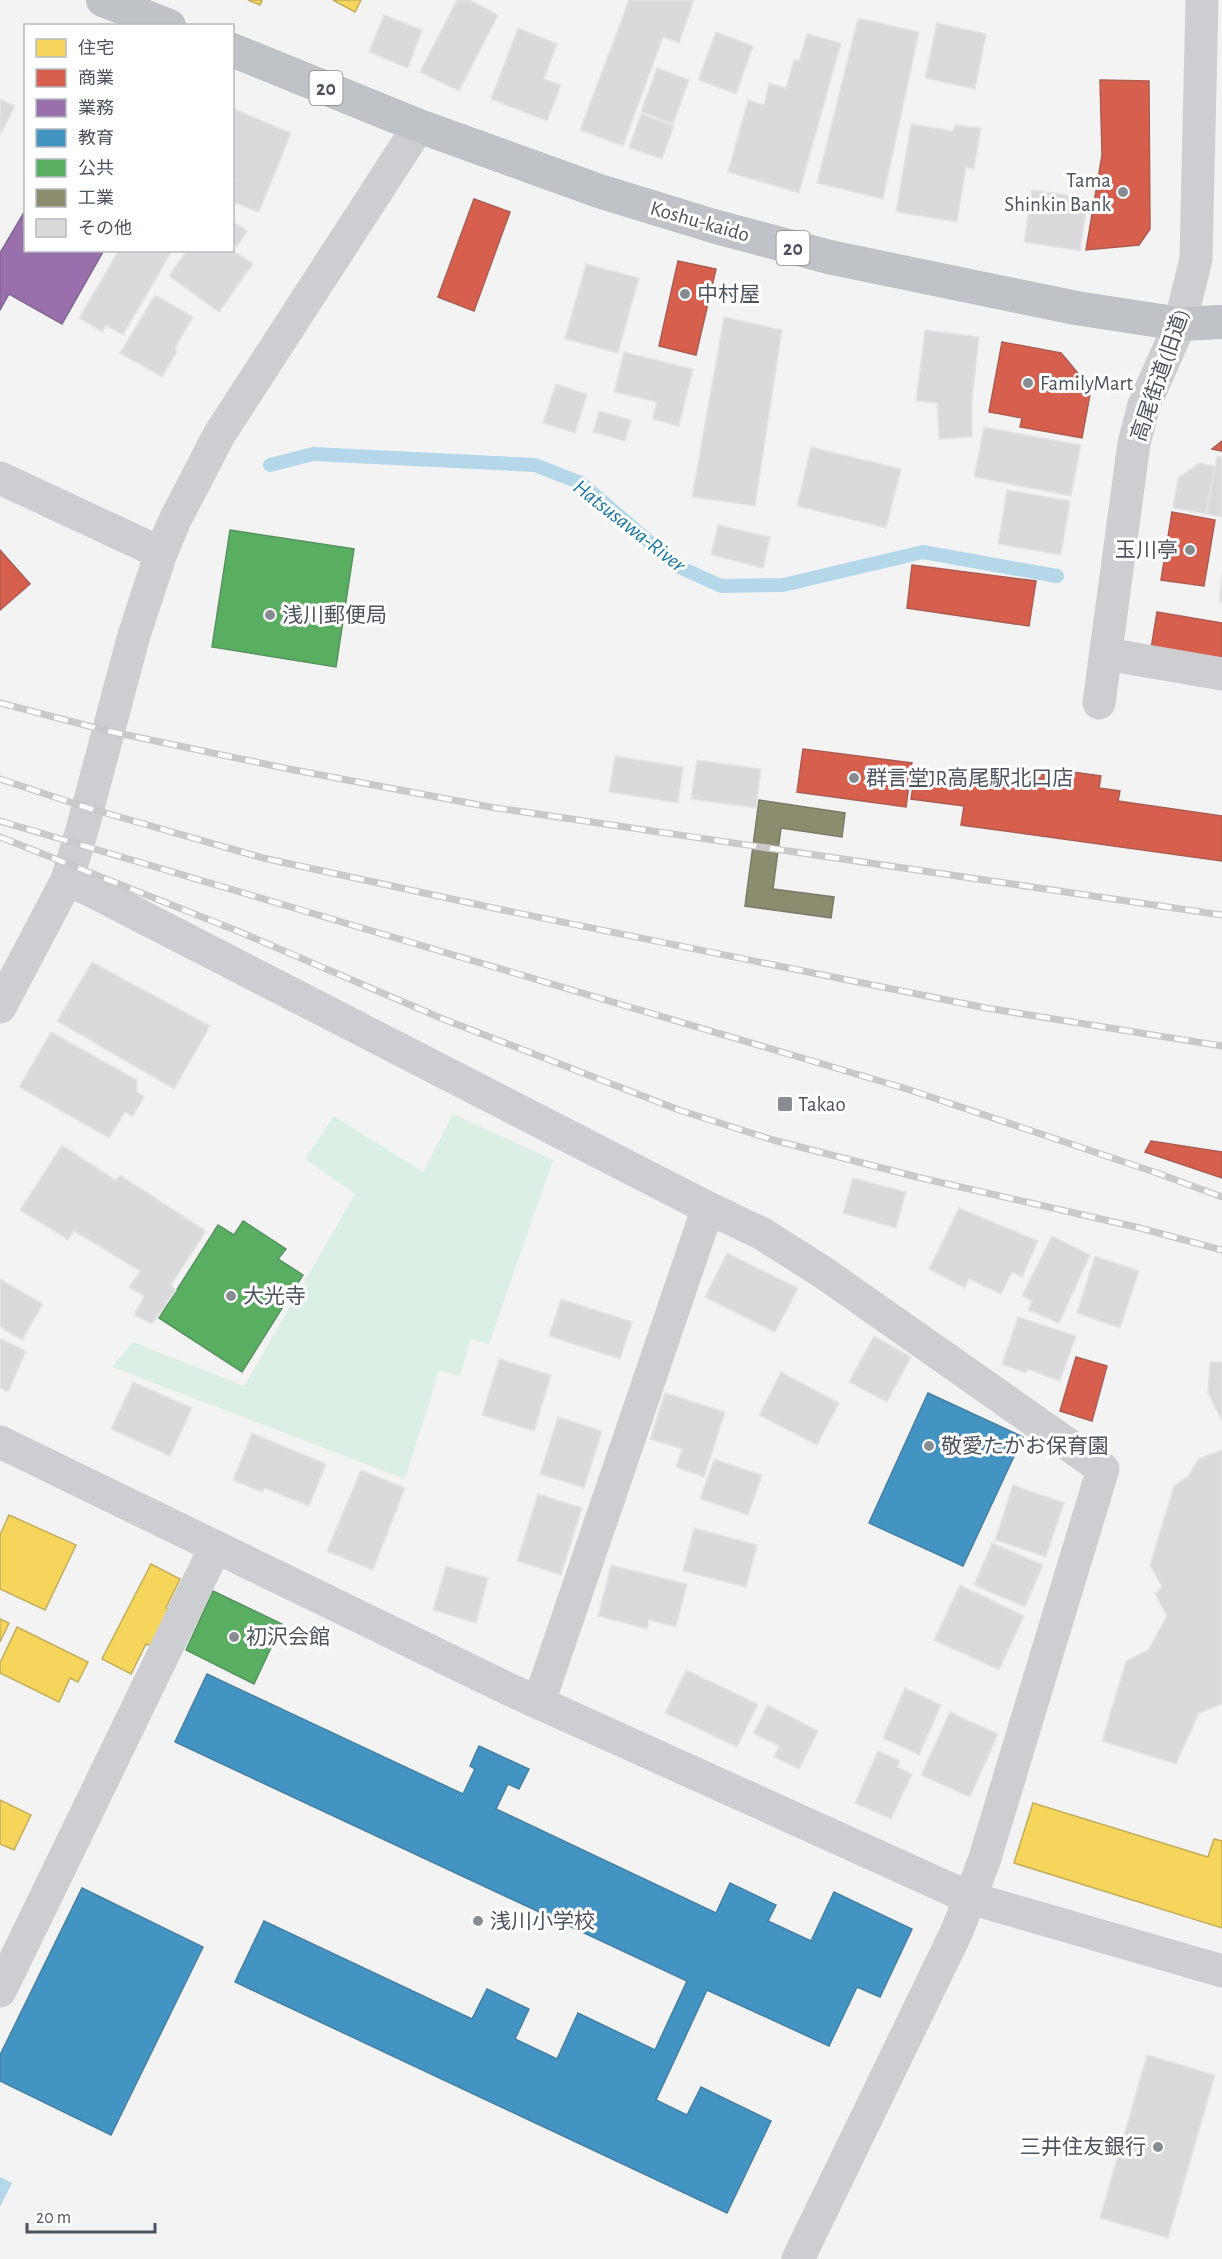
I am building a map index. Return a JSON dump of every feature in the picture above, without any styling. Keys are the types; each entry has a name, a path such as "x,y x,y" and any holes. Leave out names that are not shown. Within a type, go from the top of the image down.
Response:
{"highway":[{"path":"103,0 164,24"},
{"name":"Koshu-kaido","path":"234,52 419,126 598,191 713,226 829,257 1076,308 1180,324 1222,322"}],"street":[{"name":"高尾街道(旧道)","path":"1099,703 1134,443 1144,405 1180,324 1196,259 1202,0"},
{"path":"0,1007 67,880 134,635 161,553 175,520 219,435 419,126"},
{"path":"0,478 161,553"},
{"path":"1106,654 1222,674"},
{"path":"67,880 761,1233 824,1273 1103,1469 984,1861 970,1898 957,1931 798,2259"},
{"path":"539,1702 708,1208"},
{"path":"0,1442 215,1548 539,1702 970,1898 1222,1971"},
{"path":"0,1991 215,1548"}],"green space":[{"path":"453,1114 553,1160 489,1344 471,1339 460,1376 439,1371 405,1479 112,1367 133,1342 244,1386 355,1194 305,1159 334,1116 423,1172"}],"water":[{"path":"0,2177 12,2183 0,2207"}],"building: 住宅":[{"path":"248,0 262,0 260,5"},
{"path":"333,0 361,0 355,12"},
{"path":"9,1515 76,1545 45,1610 0,1589 0,1535"},
{"path":"151,1564 180,1579 166,1608 172,1611 153,1647 146,1644 131,1674 102,1659"},
{"path":"0,1619 9,1623 0,1642"},
{"path":"17,1627 88,1662 78,1682 70,1678 59,1702 0,1673 0,1663"},
{"path":"0,1800 31,1815 14,1850 0,1844"},
{"path":"1033,1803 1208,1857 1214,1839 1222,1841 1222,1928 1014,1863"}],"building: 商業":[{"name":"Tama Shinkin Bank","path":"1100,80 1149,81 1150,229 1139,245 1086,250 1102,155"},
{"path":"474,199 510,212 474,311 438,297"},
{"path":"678,261 716,269 696,355 659,346"},
{"path":"1002,342 1061,353 1091,389 1082,438 1020,427 1022,418 989,412"},
{"path":"1222,441 1222,451 1212,449"},
{"path":"1172,512 1215,520 1204,586 1161,580"},
{"path":"0,550 30,584 0,610"},
{"path":"912,565 1036,581 1029,626 907,608"},
{"path":"1157,612 1222,623 1222,661 1151,649"},
{"name":"群言堂JR高尾駅北口店","path":"803,749 912,763 906,807 797,792"},
{"path":"1043,768 1101,776 1099,788 1120,791 1118,801 1222,816 1222,861 961,825 964,806 911,799 915,772 1025,787 1026,777 1041,778"},
{"path":"1151,1141 1222,1152 1222,1178 1145,1152"},
{"path":"1076,1357 1107,1366 1092,1421 1060,1411"}],"building: 業務":[{"path":"24,212 24,252 103,252 62,324 9,294 0,310 0,253"}],"building: 教育":[{"path":"928,1393 1023,1437 963,1566 869,1523"},
{"path":"207,1674 463,1794 475,1769 470,1766 479,1746 529,1769 519,1789 508,1784 496,1809 716,1913 730,1883 776,1905 768,1921 811,1941 834,1892 912,1929 880,1997 857,1987 829,2046 707,1990 656,2100 687,2115 701,2087 771,2121 727,2213 235,1982 264,1921 472,2019 487,1989 529,2009 515,2039 557,2059 578,2013 655,2050 687,1981 175,1742"},
{"path":"82,1888 203,1947 111,2135 0,2081 0,2055"}],"building: 公共":[{"path":"230,530 354,549 336,667 212,647"},
{"name":"大光寺","path":"243,1221 286,1249 278,1259 303,1275 242,1372 159,1318 218,1225 234,1235"},
{"name":"初沢会館","path":"213,1591 282,1624 254,1684 186,1650"}],"building: 工業":[{"path":"759,800 845,813 842,837 781,828 773,889 834,897 831,918 745,906"}],"building: その他":[{"path":"457,0 470,0 498,15 459,91 420,72"},
{"path":"629,0 694,0 679,43 663,37 623,146 580,130"},
{"path":"384,15 422,30 408,68 369,52"},
{"path":"858,18 919,32 883,199 817,183"},
{"path":"937,23 986,34 975,89 925,78"},
{"path":"518,28 557,44 544,79 561,85 547,121 491,99"},
{"path":"716,32 753,46 736,94 698,80"},
{"path":"807,34 841,43 799,193 728,172 748,100 764,105 769,83 786,88 794,60 799,61"},
{"path":"657,68 689,80 673,124 641,112"},
{"path":"0,99 15,106 0,135"},
{"path":"234,109 291,133 259,212 234,203"},
{"path":"641,114 674,126 662,159 629,148"},
{"path":"911,124 953,131 955,125 981,128 974,169 966,167 957,222 896,212"},
{"path":"1032,190 1088,198 1080,251 1024,242"},
{"path":"234,222 247,231 237,247 234,245"},
{"path":"234,251 253,264 219,312 169,276 186,252"},
{"path":"118,252 171,252 123,335 106,325 102,332 79,318"},
{"path":"586,264 639,278 618,353 565,339"},
{"path":"155,295 193,317 175,348 177,352 162,377 120,353"},
{"path":"724,317 782,330 755,506 692,497"},
{"path":"925,330 979,337 972,401 972,437 939,439 937,403 916,401"},
{"path":"624,352 693,369 679,426 652,419 657,402 614,392"},
{"path":"556,384 587,394 575,433 543,423"},
{"path":"599,411 631,420 625,441 593,432"},
{"path":"984,427 1081,445 1071,496 974,477"},
{"path":"811,447 901,469 886,528 797,506"},
{"path":"1217,456 1222,457 1222,517 1206,514"},
{"path":"1199,463 1215,466 1206,514 1173,508 1178,478"},
{"path":"1007,490 1070,501 1061,555 998,544"},
{"path":"718,525 770,537 763,568 711,555"},
{"path":"1222,573 1222,602 1219,602"},
{"path":"615,756 683,767 678,803 609,792"},
{"path":"697,760 761,769 756,808 691,799"},
{"path":"92,962 210,1026 174,1089 57,1021"},
{"path":"51,1032 137,1080 137,1092 144,1097 133,1116 125,1112 109,1138 19,1087"},
{"path":"62,1145 115,1180 120,1175 206,1231 171,1285 176,1290 152,1324 134,1315 144,1296 129,1287 140,1271 74,1231 68,1240 20,1210"},
{"path":"853,1178 906,1192 896,1228 843,1213"},
{"path":"959,1208 1038,1241 1022,1277 1012,1272 1001,1294 969,1279 965,1288 929,1269"},
{"path":"1052,1236 1090,1255 1059,1323 1028,1310 1032,1301 1022,1296"},
{"path":"727,1253 798,1288 775,1332 705,1297"},
{"path":"1095,1256 1139,1271 1120,1328 1077,1313"},
{"path":"0,1279 43,1304 22,1340 0,1327"},
{"path":"561,1299 632,1322 620,1359 549,1336"},
{"path":"1018,1317 1076,1336 1060,1381 1027,1369 1026,1373 1002,1364"},
{"path":"874,1336 911,1357 887,1402 849,1382"},
{"path":"0,1339 26,1351 8,1392 0,1388"},
{"path":"499,1359 551,1375 534,1431 482,1415"},
{"path":"1210,1362 1222,1362 1222,1421 1208,1393"},
{"path":"781,1372 839,1403 817,1445 759,1415"},
{"path":"133,1382 192,1408 170,1456 111,1429"},
{"path":"665,1393 725,1412 704,1477 676,1467 682,1449 650,1439"},
{"path":"558,1417 602,1431 584,1488 540,1474"},
{"path":"252,1433 326,1464 309,1506 264,1488 262,1492 233,1480"},
{"path":"1222,1450 1222,1704 1199,1713 1176,1764 1102,1741 1126,1661 1148,1650 1167,1616 1155,1594 1162,1587 1150,1565 1174,1486 1189,1475 1198,1459"},
{"path":"714,1459 762,1475 748,1515 700,1499"},
{"path":"361,1470 405,1488 373,1570 327,1551"},
{"path":"1013,1485 1064,1503 1046,1557 995,1540"},
{"path":"538,1494 582,1508 561,1575 517,1561"},
{"path":"694,1528 757,1545 746,1587 683,1571"},
{"path":"992,1543 1043,1565 1025,1607 974,1585"},
{"path":"611,1565 687,1584 676,1627 649,1620 647,1629 598,1616"},
{"path":"446,1566 488,1578 476,1623 433,1610"},
{"path":"960,1585 1024,1616 999,1670 934,1640"},
{"path":"686,1670 758,1704 737,1747 665,1713"},
{"path":"905,1688 941,1705 919,1755 883,1738"},
{"path":"768,1705 818,1731 799,1769 774,1757 779,1746 753,1733"},
{"path":"950,1712 998,1734 970,1797 921,1775"},
{"path":"878,1751 900,1761 897,1767 912,1774 891,1819 855,1803"},
{"name":"三井住友銀行","path":"1147,2055 1215,2075 1168,2238 1100,2218"}],"waterway":[{"name":"Hatsusawa-River","path":"270,465 313,454 535,465 581,483 677,566 721,586 783,585 923,552 1057,576"}],"railway":[{"path":"0,703 108,731 289,769 490,807 1222,915"},
{"path":"0,779 88,808 263,858 498,909 986,1008 1222,1046"},
{"path":"0,821 907,1089 1222,1197"},
{"path":"0,837 240,932 443,1019 679,1110 773,1140 917,1177 1140,1228 1222,1250"}],"place":[{"name":"Tama Shinkin Bank","path":"1123,192"},
{"name":"中村屋","path":"685,294"},
{"name":"FamilyMart","path":"1028,383"},
{"name":"玉川亭","path":"1190,550"},
{"name":"浅川郵便局","path":"270,615"},
{"name":"群言堂JR高尾駅北口店","path":"854,778"},
{"name":"Takao","path":"785,1104"},
{"name":"大光寺","path":"231,1296"},
{"name":"敬愛たかお保育園","path":"929,1446"},
{"name":"初沢会館","path":"234,1637"},
{"name":"浅川小学校","path":"478,1921"},
{"name":"三井住友銀行","path":"1158,2147"}]}
